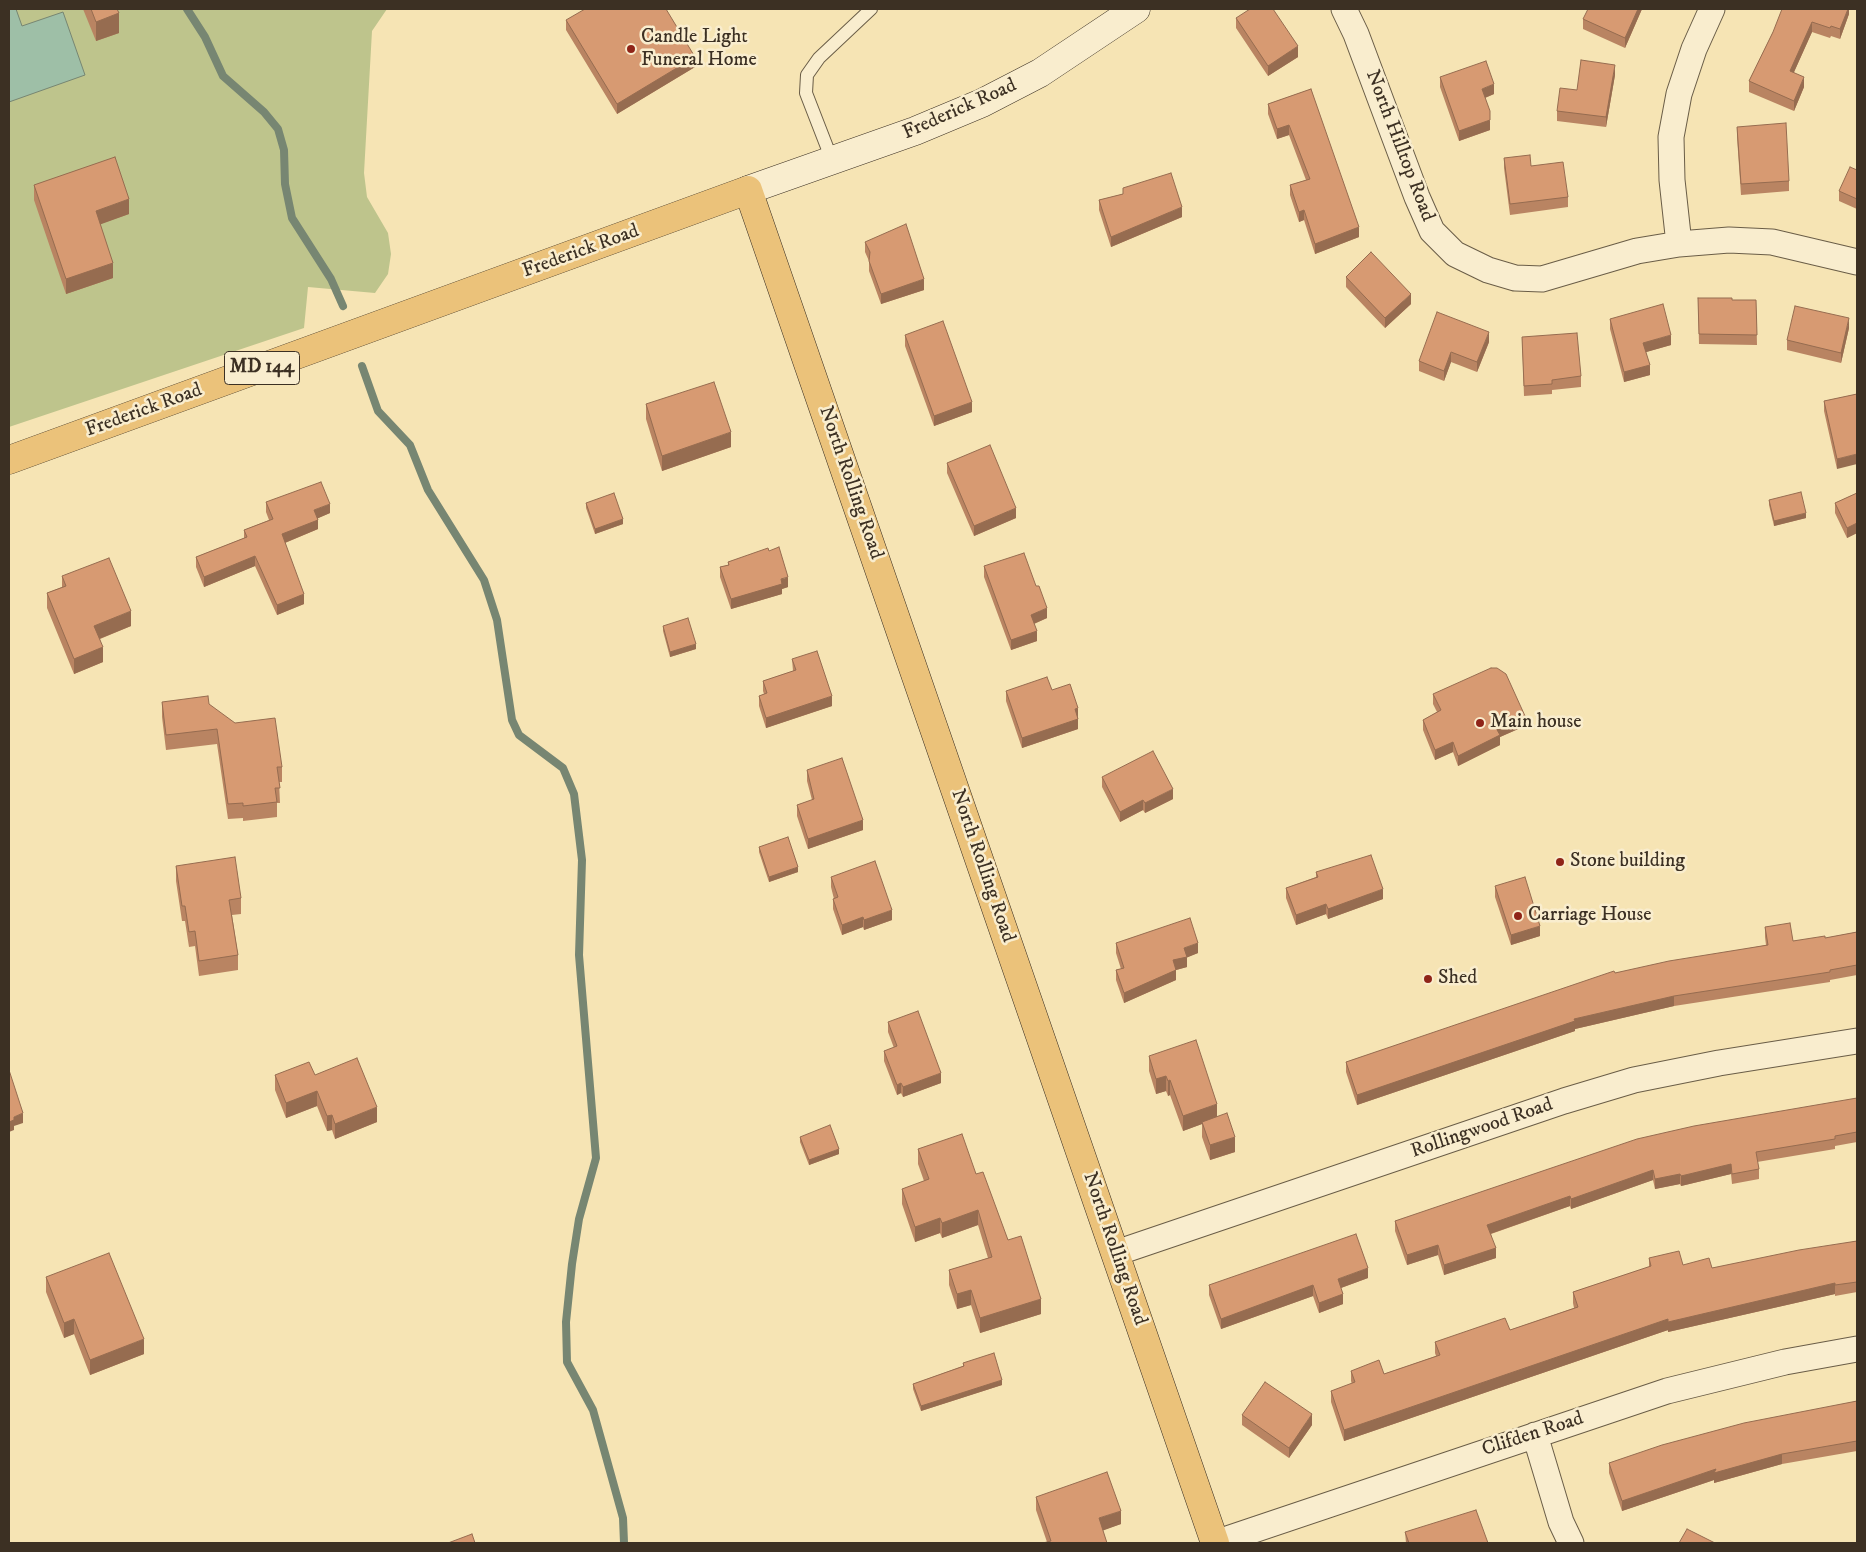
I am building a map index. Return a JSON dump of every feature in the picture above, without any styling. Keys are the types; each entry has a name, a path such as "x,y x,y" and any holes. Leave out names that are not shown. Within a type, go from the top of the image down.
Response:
{"main road":[{"name":"Frederick Road","path":"9,460 748,190 915,131 982,103 1040,74 1136,9"},
{"name":"North Rolling Road","path":"748,190 1215,1543"}],"street":[{"name":"North Hilltop Road","path":"1344,9 1356,34 1417,198 1432,231 1455,254 1488,270 1515,278 1542,279 1637,251 1679,244 1729,240 1772,242 1857,262"},
{"path":"1679,244 1672,180 1670,137 1679,94 1694,49 1712,9"},
{"name":"Rollingwood Road","path":"1116,1253 1564,1101 1634,1080 1719,1063 1857,1041"},
{"name":"Clifden Road","path":"1215,1543 1667,1391 1786,1362 1857,1349"},
{"path":"1535,1434 1561,1522 1571,1543"}],"lane":[{"path":"832,160 806,93 807,74 819,58 871,9"}],"shaded area":[{"path":"9,9 387,9 372,31 364,173 367,197 388,233 391,254 388,274 375,293 308,287 304,328 9,427"},
{"path":"9,9 16,9 22,26 63,12 85,75 9,102"}],"building":[{"path":"91,9 117,9 119,13 96,22"},
{"name":"Candle Light Funeral Home","path":"585,9 666,9 695,57 617,104 566,20"},
{"path":"1250,9 1273,9 1298,46 1268,66 1236,18"},
{"path":"1588,9 1638,9 1625,38 1583,19"},
{"path":"1782,9 1848,9 1840,29 1812,22 1790,71 1804,77 1794,101 1749,81"},
{"path":"1581,60 1615,65 1606,117 1557,111 1560,88 1577,90"},
{"path":"1486,61 1494,84 1482,89 1490,111 1490,120 1459,131 1440,77"},
{"path":"1311,89 1359,227 1315,244 1304,210 1299,212 1290,185 1310,179 1289,125 1277,129 1268,104"},
{"path":"1786,123 1789,181 1741,184 1737,127"},
{"path":"1530,155 1531,166 1563,162 1568,197 1510,204 1504,158"},
{"path":"115,157 129,199 96,211 113,263 66,279 34,185"},
{"path":"1850,167 1857,170 1857,199 1839,191"},
{"path":"1171,173 1182,207 1111,237 1099,200 1123,194 1123,188"},
{"path":"906,224 924,279 881,294 869,261 870,252 865,242"},
{"path":"1371,252 1411,294 1385,318 1346,277"},
{"path":"1698,298 1756,300 1757,335 1699,334"},
{"path":"1663,304 1671,335 1643,343 1650,365 1624,372 1610,319"},
{"path":"1795,306 1849,318 1841,353 1787,340"},
{"path":"1437,312 1489,332 1477,362 1451,352 1444,371 1419,361"},
{"path":"943,321 972,402 934,416 905,335"},
{"path":"1577,333 1581,376 1552,380 1552,384 1524,386 1522,337"},
{"path":"714,382 731,432 662,456 646,404"},
{"path":"1857,394 1857,454 1837,459 1824,401"},
{"path":"990,445 1016,508 974,526 947,463"},
{"path":"321,482 330,504 314,510 318,520 282,534 304,594 277,605 255,556 204,577 196,557 247,537 244,530 273,519 266,502"},
{"path":"1801,492 1806,513 1774,521 1769,500"},
{"path":"614,493 623,519 595,529 586,503"},
{"path":"1857,493 1857,523 1847,528 1835,503"},
{"path":"779,547 788,577 781,579 782,584 731,599 720,567 729,565 728,562 768,548 769,551"},
{"path":"1024,553 1036,586 1039,586 1047,608 1031,615 1037,631 1011,640 984,566"},
{"path":"109,558 131,611 94,626 103,647 74,659 47,593 66,586 62,576"},
{"path":"688,618 696,644 670,652 663,626"},
{"path":"817,651 832,696 766,718 759,696 767,693 763,681 796,670 792,659"},
{"name":"Main house","path":"1491,668 1497,668 1506,674 1525,716 1496,728 1500,735 1458,756 1453,742 1435,750 1423,720 1441,710 1433,694"},
{"path":"1047,677 1052,690 1070,684 1078,708 1075,709 1078,719 1022,738 1006,691"},
{"path":"208,696 209,704 235,723 275,718 282,767 277,767 280,788 275,788 277,802 243,806 243,803 228,804 217,729 166,735 162,702"},
{"path":"1153,751 1173,789 1145,803 1143,800 1120,812 1102,777"},
{"path":"842,758 863,820 808,839 797,805 814,799 807,770"},
{"path":"788,837 798,867 769,877 759,847"},
{"path":"1371,855 1383,889 1328,909 1326,904 1296,915 1286,888 1318,877 1316,872"},
{"path":"235,857 241,898 229,900 238,955 199,961 195,931 189,932 185,906 182,906 176,866"},
{"path":"875,861 892,910 864,920 863,917 842,925 833,899 838,897 831,877"},
{"name":"Carriage House","path":"1525,877 1540,926 1511,935 1495,886"},
{"path":"1190,918 1198,943 1184,948 1187,957 1173,960 1176,970 1124,993 1116,970 1124,968 1116,943"},
{"path":"1790,923 1793,941 1857,932 1857,965 1830,970 1830,972 1674,996 1574,1019 1575,1021 1357,1095 1346,1062 1614,971 1615,973 1669,961 1768,945 1765,927"},
{"path":"918,1011 941,1073 903,1087 901,1083 897,1085 884,1051 897,1046 888,1022"},
{"path":"1196,1040 1217,1104 1183,1116 1170,1080 1168,1081 1166,1076 1156,1079 1149,1056"},
{"path":"357,1058 377,1107 335,1124 332,1115 327,1116 317,1091 286,1103 275,1075 309,1062 315,1075"},
{"path":"9,1070 23,1113 14,1117 14,1120 9,1122"},
{"path":"1857,1098 1857,1132 1835,1136 1835,1139 1756,1152 1759,1169 1732,1174 1731,1164 1681,1176 1680,1174 1655,1179 1653,1170 1571,1199 1570,1196 1487,1225 1496,1248 1444,1265 1438,1245 1407,1255 1395,1221 1637,1139 1694,1126"},
{"path":"1227,1113 1235,1137 1210,1145 1202,1122"},
{"path":"830,1125 839,1149 809,1160 800,1137"},
{"path":"962,1134 976,1174 983,1172 1008,1240 1021,1236 1041,1299 980,1318 971,1290 957,1294 949,1270 992,1257 978,1210 942,1223 940,1218 915,1227 902,1189 929,1179 918,1149"},
{"path":"1356,1234 1368,1268 1338,1279 1343,1294 1319,1303 1313,1285 1221,1319 1209,1285"},
{"path":"1857,1241 1857,1282 1835,1285 1835,1283 1668,1322 1668,1319 1344,1430 1331,1391 1355,1382 1351,1371 1379,1360 1384,1374 1440,1355 1435,1342 1505,1318 1510,1330 1578,1307 1573,1292 1651,1266 1649,1258 1679,1251 1683,1265 1709,1258 1712,1268 1799,1250"},
{"path":"109,1253 144,1339 90,1360 74,1319 64,1323 46,1277"},
{"path":"994,1353 1002,1380 921,1406 913,1384 964,1366 963,1363"},
{"path":"1265,1382 1312,1414 1289,1448 1242,1415"},
{"path":"1857,1401 1857,1441 1782,1454 1714,1473 1716,1469 1622,1501 1609,1463 1662,1445 1744,1423"},
{"path":"1107,1472 1121,1511 1099,1518 1107,1543 1043,1543 1051,1541 1036,1497"},
{"path":"1476,1510 1488,1543 1409,1543 1405,1532"},
{"path":"1687,1529 1715,1543 1679,1543"},
{"path":"472,1534 475,1543 448,1543"}],"waterway":[{"path":"187,9 205,37 223,76 264,112 278,129 284,150 285,184 292,218 331,279 343,306"},
{"path":"362,366 378,411 410,445 428,490 484,580 497,620 512,720 519,735 563,768 574,794 582,860 579,955 596,1158 579,1219 572,1264 566,1322 567,1362 593,1410 623,1518 624,1543"}],"place":[{"name":"Candle Light Funeral Home","path":"631,49"},
{"name":"Main house","path":"1480,723"},
{"name":"Stone building","path":"1560,862"},
{"name":"Carriage House","path":"1518,916"},
{"name":"Shed","path":"1428,979"}]}
